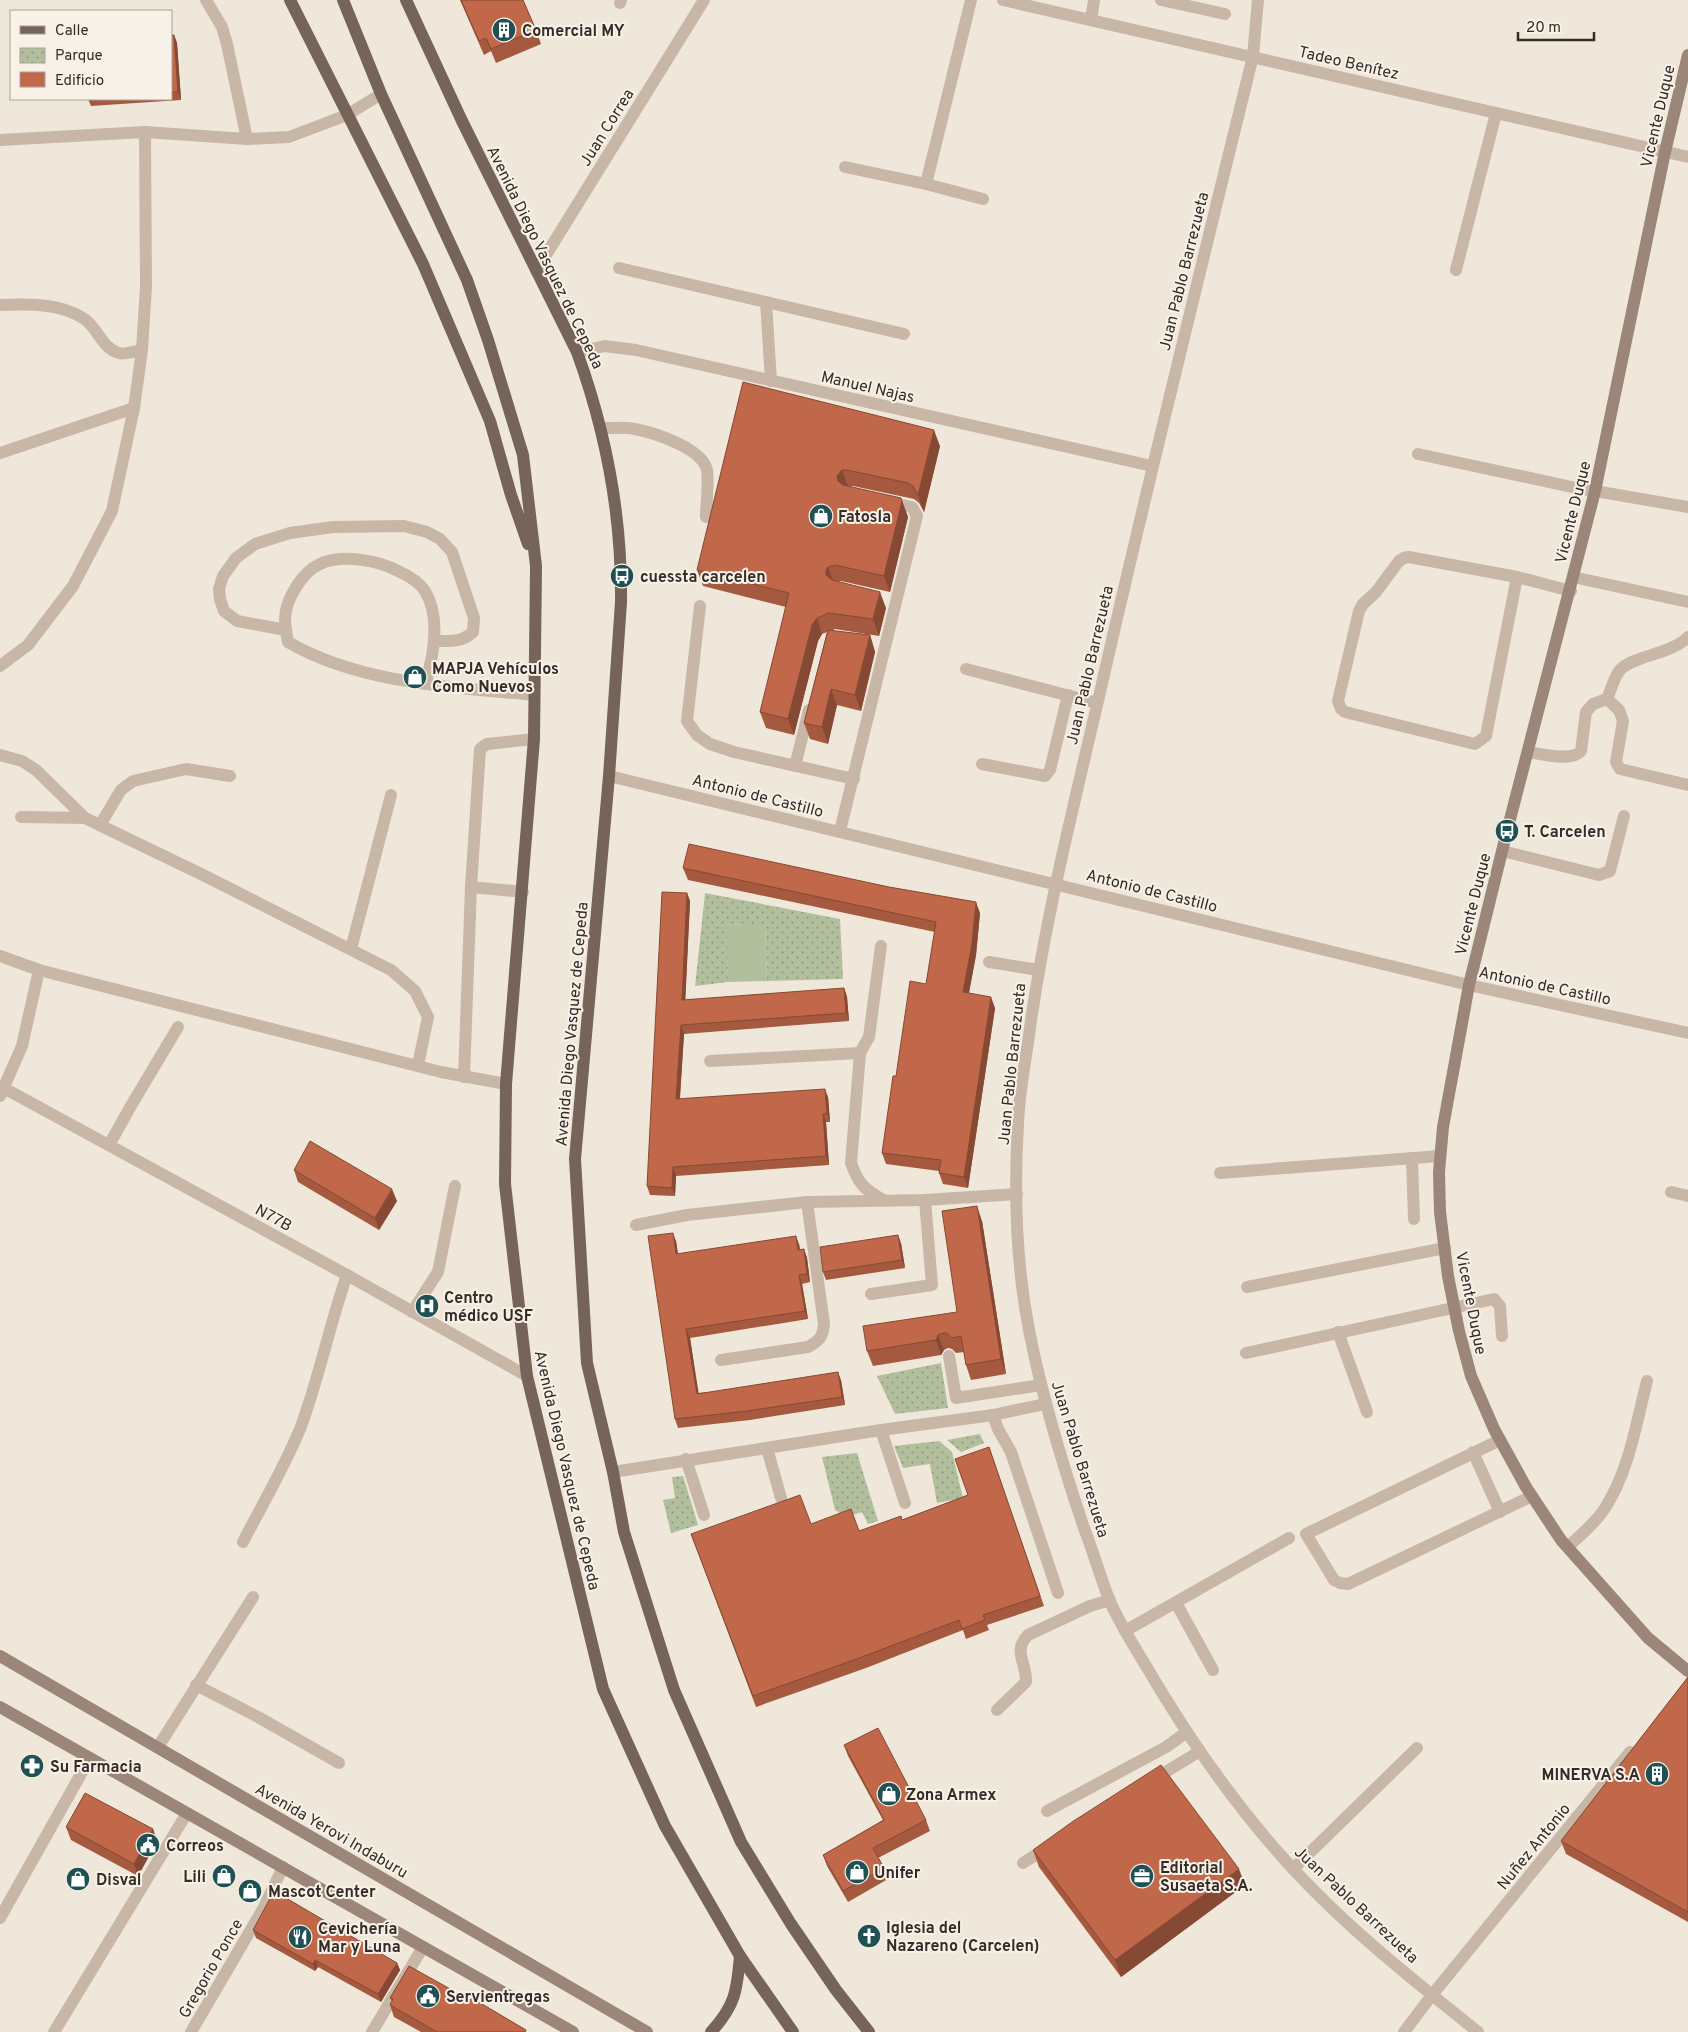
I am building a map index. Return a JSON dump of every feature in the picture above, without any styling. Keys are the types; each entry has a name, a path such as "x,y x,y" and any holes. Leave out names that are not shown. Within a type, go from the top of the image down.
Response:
{"main road":[{"path":"290,0 346,115 423,264 490,422 511,495 536,566"},
{"name":"Avenida Diego Vasquez de Cepeda","path":"343,0 381,94 467,280 488,340 523,455 536,566 534,739 506,1084 506,1184 527,1376 602,1689 665,1826 740,1956 793,2032"},
{"name":"Avenida Diego Vasquez de Cepeda","path":"406,0 462,121 577,352 589,386 610,468 622,576 609,776 575,1159 588,1362 613,1472 624,1532 674,1690 741,1842 791,1924 836,1990 869,2032"},
{"path":"711,2032 725,2017 737,1990 740,1956"}],"street":[{"path":"206,0 222,27 247,139"},
{"name":"Juan Correa","path":"536,271 704,0"},
{"path":"926,184 971,0"},
{"name":"Tadeo Benítez","path":"1003,0 1688,157"},
{"path":"1091,20 1094,0"},
{"path":"1161,0 1225,14"},
{"name":"Juan Pablo Barrezueta","path":"1258,0 1253,56 1152,466 1056,883 1038,970 1018,1121 1017,1194 1019,1256 1028,1325 1046,1404 1072,1491 1110,1600 1126,1631 1200,1750 1242,1809 1293,1869 1343,1918 1478,2032"},
{"name":"Vicente Duque","path":"1688,55 1665,152 1596,491 1469,985 1443,1127 1439,1172 1440,1212 1454,1307 1471,1376 1500,1440 1532,1496 1568,1547 1648,1638 1688,1678"},
{"path":"0,140 145,132 247,139 288,137 346,115 381,94"},
{"path":"1456,270 1496,113"},
{"path":"0,666 28,645 73,586 112,511 134,408 142,350 146,287 145,132"},
{"path":"845,168 926,184 983,199"},
{"path":"619,268 904,334"},
{"path":"766,302 771,380"},
{"path":"0,304 33,304 66,310 85,318 97,331 106,346 119,354 142,350"},
{"name":"Manuel Najas","path":"577,352 606,346 636,350 1152,466"},
{"path":"0,454 134,408"},
{"path":"600,428 634,428 661,436 685,448 701,459 706,470 706,517"},
{"path":"1418,454 1596,491 1688,507"},
{"path":"840,831 886,645 892,601 918,516 912,507 877,500"},
{"path":"286,630 237,621 224,611 219,589 223,576 236,558 255,544 290,533 333,527 404,526 427,532 440,539 452,552 474,618 473,632 465,639 455,642 435,641"},
{"path":"1517,577 1486,736 1482,740 1475,744 1345,712 1341,709 1338,701 1360,611 1363,604 1376,592 1404,558 1409,557 1517,577 1571,591"},
{"path":"425,684 431,666 435,641 432,607 424,590 408,576 388,565 365,560 342,560 320,564 301,579 292,591 285,618 286,630 288,642 310,655 407,681 425,684 534,695"},
{"path":"1573,577 1688,602"},
{"path":"700,606 687,721 697,735 710,744 734,752 854,779"},
{"path":"1529,752 1571,757 1578,755 1581,751 1586,712 1593,704 1607,699 1617,674 1625,666 1679,645 1688,637"},
{"path":"869,642 886,645"},
{"path":"966,669 1097,703"},
{"path":"982,764 1045,776 1050,770 1068,695"},
{"path":"1607,699 1618,710 1623,721 1616,762 1618,766 1688,785"},
{"path":"795,766 812,700"},
{"path":"464,1077 470,886 480,750 487,744 534,739"},
{"path":"0,755 22,761 36,770 85,818 391,970 415,991 428,1017 418,1065"},
{"path":"100,825 121,790 133,781 186,769 230,776"},
{"name":"Antonio de Castillo","path":"609,776 1056,883 1469,985 1688,1033"},
{"path":"351,949 391,795"},
{"path":"1502,851 1605,874 1610,871 1624,816"},
{"path":"21,817 85,818"},
{"path":"470,886 523,892"},
{"path":"881,946 868,1037 860,1053 851,1163 855,1174 865,1190 883,1200"},
{"path":"0,956 39,970 464,1077 506,1084"},
{"path":"989,962 1038,970"},
{"path":"2,1090 22,1046 39,970"},
{"path":"109,1145 178,1027"},
{"path":"710,1061 860,1053"},
{"name":"N77B","path":"2,1090 109,1145 527,1376"},
{"path":"1220,1173 1440,1156"},
{"path":"1412,1158 1414,1219"},
{"path":"412,1312 438,1272 454,1186"},
{"path":"1672,1192 1688,1196"},
{"path":"636,1225 687,1215 807,1202 925,1200 1017,1194"},
{"path":"871,1294 932,1284 925,1200"},
{"path":"721,1360 808,1347 818,1342 824,1334 807,1202"},
{"path":"1247,1287 1445,1248"},
{"path":"243,1542 300,1429 347,1275"},
{"path":"1246,1353 1494,1299 1500,1306 1502,1336"},
{"path":"1338,1332 1367,1412"},
{"path":"949,1356 956,1398 1041,1385"},
{"path":"1568,1547 1604,1510 1616,1487 1624,1468 1647,1381"},
{"path":"613,1472 686,1459 993,1415 1046,1404"},
{"path":"993,1415 998,1429 1012,1452 1058,1593"},
{"path":"881,1430 905,1503"},
{"path":"1500,1440 1306,1534 1334,1580 1348,1584 1532,1496"},
{"path":"767,1448 781,1498"},
{"path":"1473,1452 1500,1512"},
{"path":"686,1459 704,1516"},
{"path":"1126,1631 1289,1538"},
{"path":"158,1747 254,1597"},
{"path":"997,1710 1026,1682 1019,1648 1028,1635 1090,1606 1110,1600"},
{"path":"1176,1603 1214,1670"},
{"name":"Avenida Yerovi Indaburu","path":"0,1656 647,2032"},
{"path":"196,1685 339,1763"},
{"path":"0,1707 573,2032"},
{"path":"1047,1811 1166,1747 1188,1732"},
{"name":"Nuñez Antonio","path":"1404,2032 1432,1995 1637,1744"},
{"path":"1293,1869 1417,1748"},
{"path":"1144,1785 1200,1750"},
{"path":"0,1918 90,1758"},
{"path":"54,2032 187,1813"},
{"path":"1023,1863 1056,1842"},
{"name":"Gregorio Ponce","path":"191,2032 263,1909 283,1867"},
{"path":"372,2032 423,1947"}],"green space":[{"path":"705,893 840,919 843,979 767,981 765,924 727,925 728,982 695,986"},
{"path":"765,923 767,981 728,982 726,925"},
{"path":"941,1363 948,1408 895,1414 877,1376"},
{"path":"980,1434 984,1443 961,1452 947,1440"},
{"path":"939,1441 952,1452 963,1498 937,1503 930,1464 903,1468 894,1446"},
{"path":"857,1453 878,1521 868,1524 862,1512 846,1517 835,1510 822,1457"},
{"path":"683,1476 698,1525 671,1533 663,1500 675,1498 672,1477"}],"building":[{"name":"Comercial MY","path":"461,0 523,0 536,30 491,49 486,38 479,41"},
{"path":"172,35 174,35 178,92 172,92"},
{"name":"Fatosla","path":"743,382 934,430 918,495 913,486 908,483 847,470 842,470 837,476 838,481 843,485 901,498 902,501 884,576 835,565 828,567 826,570 826,575 832,580 880,592 873,619 829,613 817,618 812,625 788,719 760,712 789,593 697,570"},
{"path":"828,630 870,635 855,695 831,689 822,727 804,723"},
{"path":"689,844 889,887 976,902 972,944 963,992 991,997 964,1177 939,1173 941,1160 882,1153 893,1076 896,1076 910,981 926,984 936,922 683,868"},
{"path":"662,892 687,893 682,1000 844,988 846,1013 681,1025 676,1099 825,1089 827,1113 823,1114 826,1156 673,1167 672,1188 647,1186"},
{"path":"310,1141 392,1189 375,1218 294,1170"},
{"path":"977,1206 1001,1359 966,1365 961,1336 951,1338 947,1333 938,1335 936,1340 867,1351 863,1326 957,1312 942,1211"},
{"path":"673,1233 676,1254 796,1236 798,1250 804,1249 807,1274 799,1275 805,1311 686,1329 697,1394 838,1372 842,1397 675,1419 648,1236"},
{"path":"898,1235 902,1260 823,1272 820,1247"},
{"path":"989,1447 1040,1596 983,1615 985,1620 962,1629 959,1620 753,1696 691,1534 800,1495 811,1524 851,1509 859,1531 901,1516 902,1520 968,1495 955,1459"},
{"name":"MINERVA S.A","path":"1688,1677 1688,1912 1561,1841"},
{"path":"878,1728 926,1820 873,1848 884,1868 843,1891 823,1855 884,1820 844,1745"},
{"name":"Editorial Susaeta S.A.","path":"1161,1765 1239,1869 1115,1960 1033,1850 1072,1822"},
{"path":"85,1793 153,1829 134,1864 66,1827"},
{"path":"274,1891 397,1963 378,1994 315,1960 313,1964 253,1930"},
{"path":"409,1966 470,2000 472,1998 526,2030 525,2032 437,2032 390,2005 393,1999 390,1998"}],"place":[{"name":"Comercial MY","path":"504,30"},
{"name":"Fatosla","path":"821,516"},
{"name":"cuessta carcelen","path":"622,576"},
{"name":"MAPJA Vehículos Como Nuevos","path":"415,677"},
{"name":"T. Carcelen","path":"1507,831"},
{"name":"Centro médico USF","path":"427,1306"},
{"name":"Su Farmacia","path":"32,1766"},
{"name":"MINERVA S.A","path":"1657,1774"},
{"name":"Zona Armex","path":"889,1794"},
{"name":"Correos","path":"148,1845"},
{"name":"Unifer","path":"857,1872"},
{"name":"Lili","path":"224,1876"},
{"name":"Editorial Susaeta S.A.","path":"1142,1876"},
{"name":"Disval","path":"78,1879"},
{"name":"Mascot Center","path":"250,1891"},
{"name":"Iglesia del Nazareno (Carcelen)","path":"869,1936"},
{"name":"Cevichería Mar y Luna","path":"300,1937"},
{"name":"Servientregas","path":"428,1996"}]}
